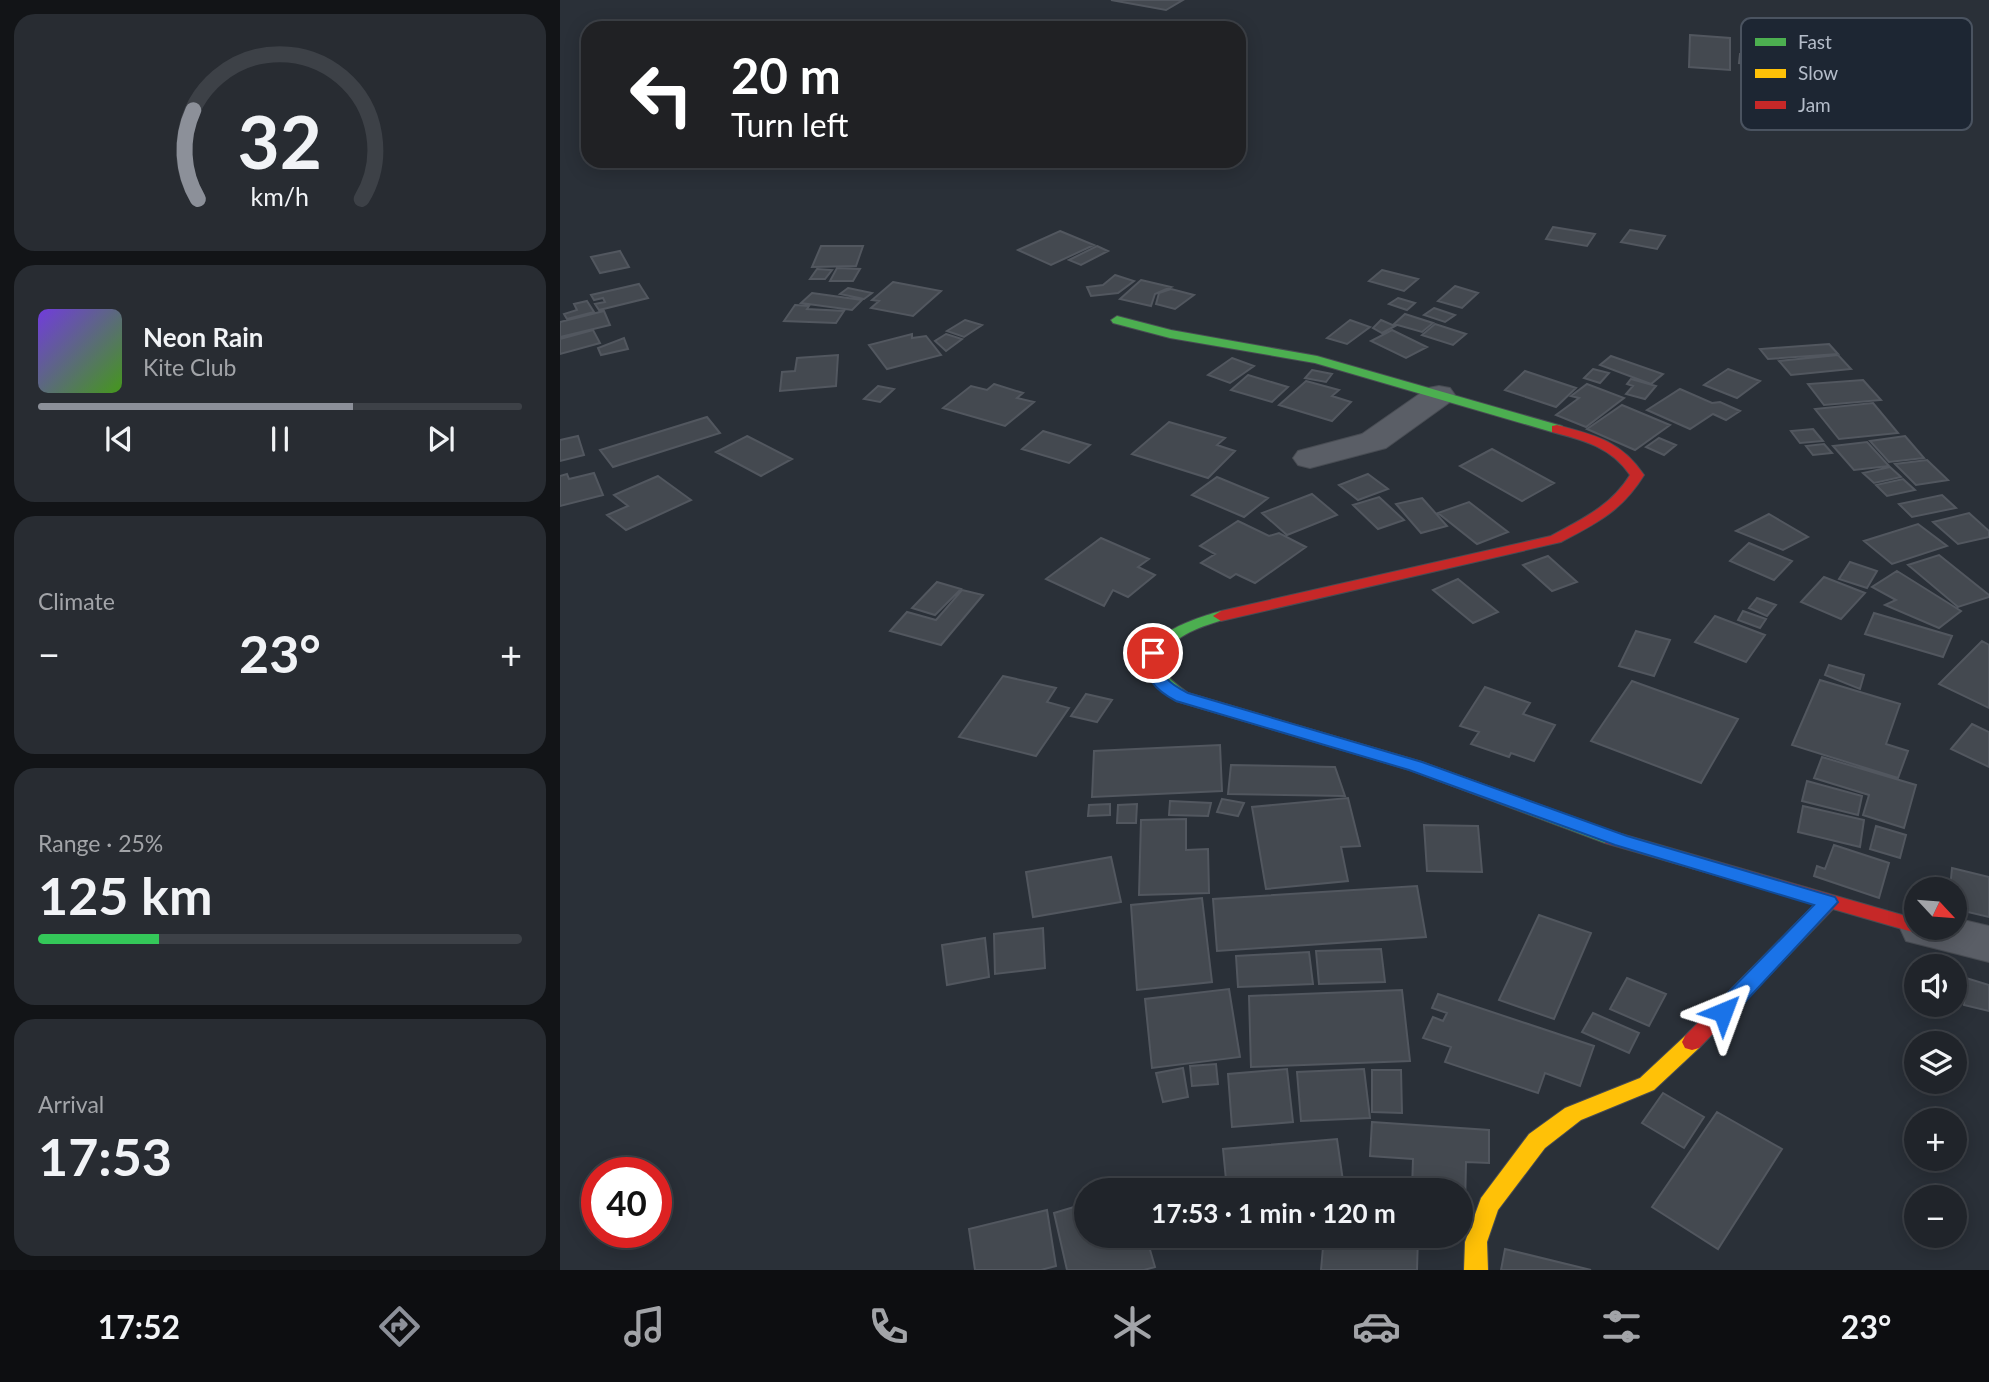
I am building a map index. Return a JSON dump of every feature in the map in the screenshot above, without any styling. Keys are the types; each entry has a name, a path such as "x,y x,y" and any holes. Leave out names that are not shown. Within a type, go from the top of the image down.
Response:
{"street":[{"path":"1117,320 1170,334 1317,360 1603,442 1627,457 1637,475 1633,483 1598,516 1578,529 1542,544 1319,591 1187,626 1166,638 1153,653 1152,669 1164,688 1182,697 1416,766 1622,841 1904,923"},
{"path":"1310,458 1374,440 1439,395"},
{"path":"1476,1270 1476,1242 1489,1205 1537,1141 1573,1115 1647,1084 1705,1030 1829,902"},
{"path":"1967,939 1989,944"}],"building":[{"path":"1111,0 1183,0 1166,10"},
{"path":"1690,35 1730,38 1730,70 1689,67"},
{"path":"1553,227 1595,234 1587,246 1546,239"},
{"path":"1630,230 1665,236 1657,249 1621,242"},
{"path":"1060,231 1094,245 1051,265 1018,250"},
{"path":"821,246 863,246 856,266 812,267"},
{"path":"1097,246 1108,251 1081,265 1069,260"},
{"path":"620,251 629,267 600,273 591,257"},
{"path":"837,268 860,269 853,281 830,281"},
{"path":"817,269 832,270 825,279 810,279"},
{"path":"1382,270 1418,279 1404,291 1369,281"},
{"path":"1115,275 1134,281 1118,293 1091,296 1087,287 1103,285"},
{"path":"1141,280 1171,287 1155,294 1151,306 1120,299"},
{"path":"893,282 941,291 913,316 871,308 879,301 872,300"},
{"path":"639,284 648,298 599,310 595,304 605,302 603,298 594,300 591,295"},
{"path":"1455,286 1478,293 1462,308 1438,301"},
{"path":"848,288 872,293 864,299 840,294"},
{"path":"1171,289 1194,295 1175,309 1156,304 1159,293"},
{"path":"812,293 862,300 852,310 801,303"},
{"path":"1398,298 1415,303 1407,310 1389,304"},
{"path":"587,301 594,312 567,319 564,314 577,310 574,304"},
{"path":"795,305 809,306 807,309 844,311 836,323 784,321"},
{"path":"1434,308 1455,315 1445,322 1424,315"},
{"path":"604,311 610,325 560,337 560,322"},
{"path":"1405,314 1433,323 1422,332 1394,324"},
{"path":"965,320 982,325 964,337 947,331"},
{"path":"1350,320 1370,327 1347,344 1327,338"},
{"path":"1381,320 1395,326 1382,333 1373,328"},
{"path":"1435,324 1466,334 1453,345 1422,335"},
{"path":"593,330 600,343 560,354 560,339"},
{"path":"1392,330 1427,347 1406,358 1371,341"},
{"path":"912,334 912,338 926,336 941,355 887,369 869,345"},
{"path":"946,334 962,339 946,351 935,341"},
{"path":"624,338 628,349 601,355 598,348"},
{"path":"1829,344 1838,354 1768,359 1760,349"},
{"path":"838,355 836,386 780,391 782,372 795,371 797,358"},
{"path":"1838,355 1851,369 1791,375 1779,361"},
{"path":"1611,356 1663,374 1651,384 1600,365"},
{"path":"1232,358 1254,366 1230,383 1208,375"},
{"path":"1593,369 1609,373 1600,383 1584,378"},
{"path":"1728,369 1760,381 1737,398 1704,385"},
{"path":"1312,370 1332,374 1326,382 1305,378"},
{"path":"1525,371 1576,388 1556,407 1505,390"},
{"path":"1248,375 1288,387 1272,402 1231,390"},
{"path":"1631,379 1656,386 1645,399 1626,394 1633,386 1627,384"},
{"path":"1863,380 1881,400 1824,405 1808,384"},
{"path":"1306,381 1339,390 1332,396 1351,402 1332,421 1279,405"},
{"path":"994,384 1023,393 1017,398 1034,402 1005,426 943,408 971,386 987,390"},
{"path":"1587,384 1624,398 1586,427 1556,415 1579,398 1571,396"},
{"path":"878,386 894,389 880,402 864,399"},
{"path":"1680,389 1712,403 1720,402 1740,411 1726,420 1713,414 1690,429 1647,410"},
{"path":"1873,403 1898,433 1839,439 1815,409"},
{"path":"1622,405 1670,425 1635,450 1587,429"},
{"path":"707,417 720,433 613,467 600,450"},
{"path":"1169,422 1225,438 1217,445 1235,451 1208,478 1132,454"},
{"path":"1813,429 1823,441 1800,443 1791,431"},
{"path":"1043,431 1090,445 1069,463 1022,449"},
{"path":"578,436 584,455 560,461 560,440"},
{"path":"747,436 792,459 761,476 716,452"},
{"path":"1905,436 1924,458 1889,462 1870,441"},
{"path":"1659,438 1676,445 1664,455 1646,447"},
{"path":"1867,442 1889,466 1854,470 1833,446"},
{"path":"1824,444 1832,453 1813,455 1806,446"},
{"path":"1492,449 1554,483 1522,501 1460,466"},
{"path":"1927,460 1948,480 1916,485 1895,464"},
{"path":"1890,467 1901,477 1874,483 1863,473"},
{"path":"594,473 603,495 560,506 560,476 567,474 569,479"},
{"path":"1368,474 1388,489 1358,500 1339,485"},
{"path":"658,476 691,500 626,530 607,515 628,506 614,495"},
{"path":"1217,477 1268,498 1244,517 1192,495"},
{"path":"1903,479 1915,490 1887,496 1876,485"},
{"path":"1312,494 1337,515 1287,535 1262,513"},
{"path":"1942,495 1956,508 1912,517 1899,504"},
{"path":"1379,497 1404,520 1378,529 1353,505"},
{"path":"1422,498 1447,526 1421,533 1396,504"},
{"path":"1469,502 1508,532 1477,544 1438,513"},
{"path":"1969,513 1989,531 1989,537 1958,544 1933,522"},
{"path":"1769,514 1808,537 1783,550 1736,531"},
{"path":"1238,521 1269,536 1279,533 1306,547 1255,583 1236,574 1230,578 1201,563 1215,554 1200,546"},
{"path":"1918,524 1947,546 1892,564 1864,541"},
{"path":"1101,538 1149,559 1138,567 1155,575 1128,597 1113,590 1104,606 1046,579"},
{"path":"1749,543 1792,561 1774,580 1730,561"},
{"path":"1939,555 1989,597 1958,607 1908,565"},
{"path":"1548,556 1577,582 1552,591 1523,565"},
{"path":"1850,562 1877,571 1867,588 1839,579"},
{"path":"1897,571 1961,611 1939,628 1885,605 1896,600 1872,587"},
{"path":"1824,577 1865,593 1841,619 1801,602"},
{"path":"1458,579 1498,612 1473,623 1433,590"},
{"path":"937,582 961,589 935,615 912,608"},
{"path":"962,590 983,595 941,645 890,631 907,612 936,620"},
{"path":"1757,598 1776,605 1767,616 1749,608"},
{"path":"1743,611 1766,619 1760,628 1738,620"},
{"path":"1874,613 1952,636 1943,657 1865,634"},
{"path":"1715,616 1765,635 1746,662 1695,642"},
{"path":"1636,631 1670,640 1654,676 1619,666"},
{"path":"1982,641 1989,645 1989,708 1939,684"},
{"path":"1829,665 1864,675 1860,689 1825,675"},
{"path":"1003,676 1056,688 1047,702 1069,708 1036,756 959,737"},
{"path":"1820,680 1900,704 1886,744 1908,751 1898,778 1792,745"},
{"path":"1632,681 1738,719 1701,783 1591,741"},
{"path":"1485,687 1530,703 1523,714 1555,725 1534,761 1511,753 1509,757 1471,744 1479,732 1460,726"},
{"path":"1086,694 1112,700 1097,722 1071,716"},
{"path":"1972,724 1989,732 1989,767 1951,749"},
{"path":"1220,745 1222,791 1092,797 1094,751"},
{"path":"1822,757 1916,785 1904,828 1863,815 1869,795 1814,778"},
{"path":"1231,765 1335,767 1345,796 1228,794"},
{"path":"1807,781 1862,796 1858,815 1802,801"},
{"path":"1348,798 1360,846 1341,847 1348,881 1266,889 1252,807"},
{"path":"1222,799 1244,803 1238,816 1217,812"},
{"path":"1170,801 1211,803 1208,816 1169,815"},
{"path":"1110,804 1110,815 1088,816 1089,805"},
{"path":"1137,804 1136,823 1117,823 1118,805"},
{"path":"1803,806 1864,820 1860,847 1798,832"},
{"path":"1186,819 1186,850 1208,849 1209,893 1139,895 1141,820"},
{"path":"1424,825 1478,826 1482,872 1427,871"},
{"path":"1876,826 1906,835 1900,858 1870,849"},
{"path":"1834,845 1889,863 1879,898 1814,876 1817,866 1825,869"},
{"path":"1111,857 1121,902 1033,917 1026,872"},
{"path":"1952,868 1989,877 1989,917 1967,912 1967,877 1951,877"},
{"path":"1417,886 1426,937 1217,951 1213,899"},
{"path":"1202,898 1212,982 1137,990 1131,905"},
{"path":"1539,915 1591,933 1554,1019 1499,1000"},
{"path":"1043,928 1045,968 995,974 994,934"},
{"path":"985,938 989,977 947,985 942,945"},
{"path":"1381,949 1385,982 1319,984 1316,951"},
{"path":"1309,952 1313,984 1238,987 1236,956"},
{"path":"1627,978 1666,994 1649,1026 1610,1009"},
{"path":"1967,978 1989,985 1989,1011 1967,1006"},
{"path":"1229,989 1240,1057 1152,1068 1145,999"},
{"path":"1402,990 1410,1061 1251,1067 1249,996"},
{"path":"1438,994 1594,1046 1580,1086 1545,1073 1538,1093 1445,1062 1451,1047 1423,1038 1433,1017 1443,1021 1447,1013 1432,1008"},
{"path":"1593,1013 1639,1033 1629,1053 1582,1032"},
{"path":"1216,1064 1218,1084 1192,1086 1190,1066"},
{"path":"1183,1068 1188,1097 1163,1102 1156,1073"},
{"path":"1287,1069 1293,1122 1232,1127 1228,1074"},
{"path":"1364,1069 1370,1118 1301,1121 1297,1072"},
{"path":"1372,1070 1401,1070 1402,1113 1372,1112"},
{"path":"1663,1093 1704,1117 1684,1148 1642,1123"},
{"path":"1717,1112 1782,1149 1718,1249 1652,1207"},
{"path":"1372,1122 1489,1130 1489,1163 1466,1162 1466,1178 1412,1178 1413,1159 1370,1156"},
{"path":"1337,1139 1343,1178 1226,1178 1223,1149"},
{"path":"1074,1207 1074,1248 1149,1248 1155,1267 1144,1270 1067,1270 1054,1213"},
{"path":"1047,1210 1056,1266 1041,1270 975,1270 969,1229"},
{"path":"1323,1248 1418,1248 1417,1270 1321,1270"},
{"path":"1505,1249 1591,1270 1501,1270"}],"traffic: fast":[{"path":"1117,320 1170,334 1317,360 1557,429"},
{"path":"1221,616 1172,636 1154,657 1155,669 1163,682 1182,697 1416,766 1611,838"}],"traffic: slow":[{"path":"1476,1270 1476,1242 1489,1205 1537,1141 1573,1114 1647,1084 1692,1042"}],"traffic: jam":[{"path":"1221,616 1556,539 1604,513 1627,491 1637,475 1621,455 1603,443 1557,429"},
{"path":"1611,838 1904,923"},
{"path":"1692,1042 1829,902"}],"route":[{"path":"1153,653 1152,669 1164,688 1182,697 1416,766 1622,841 1829,902 1723,1012"}]}
